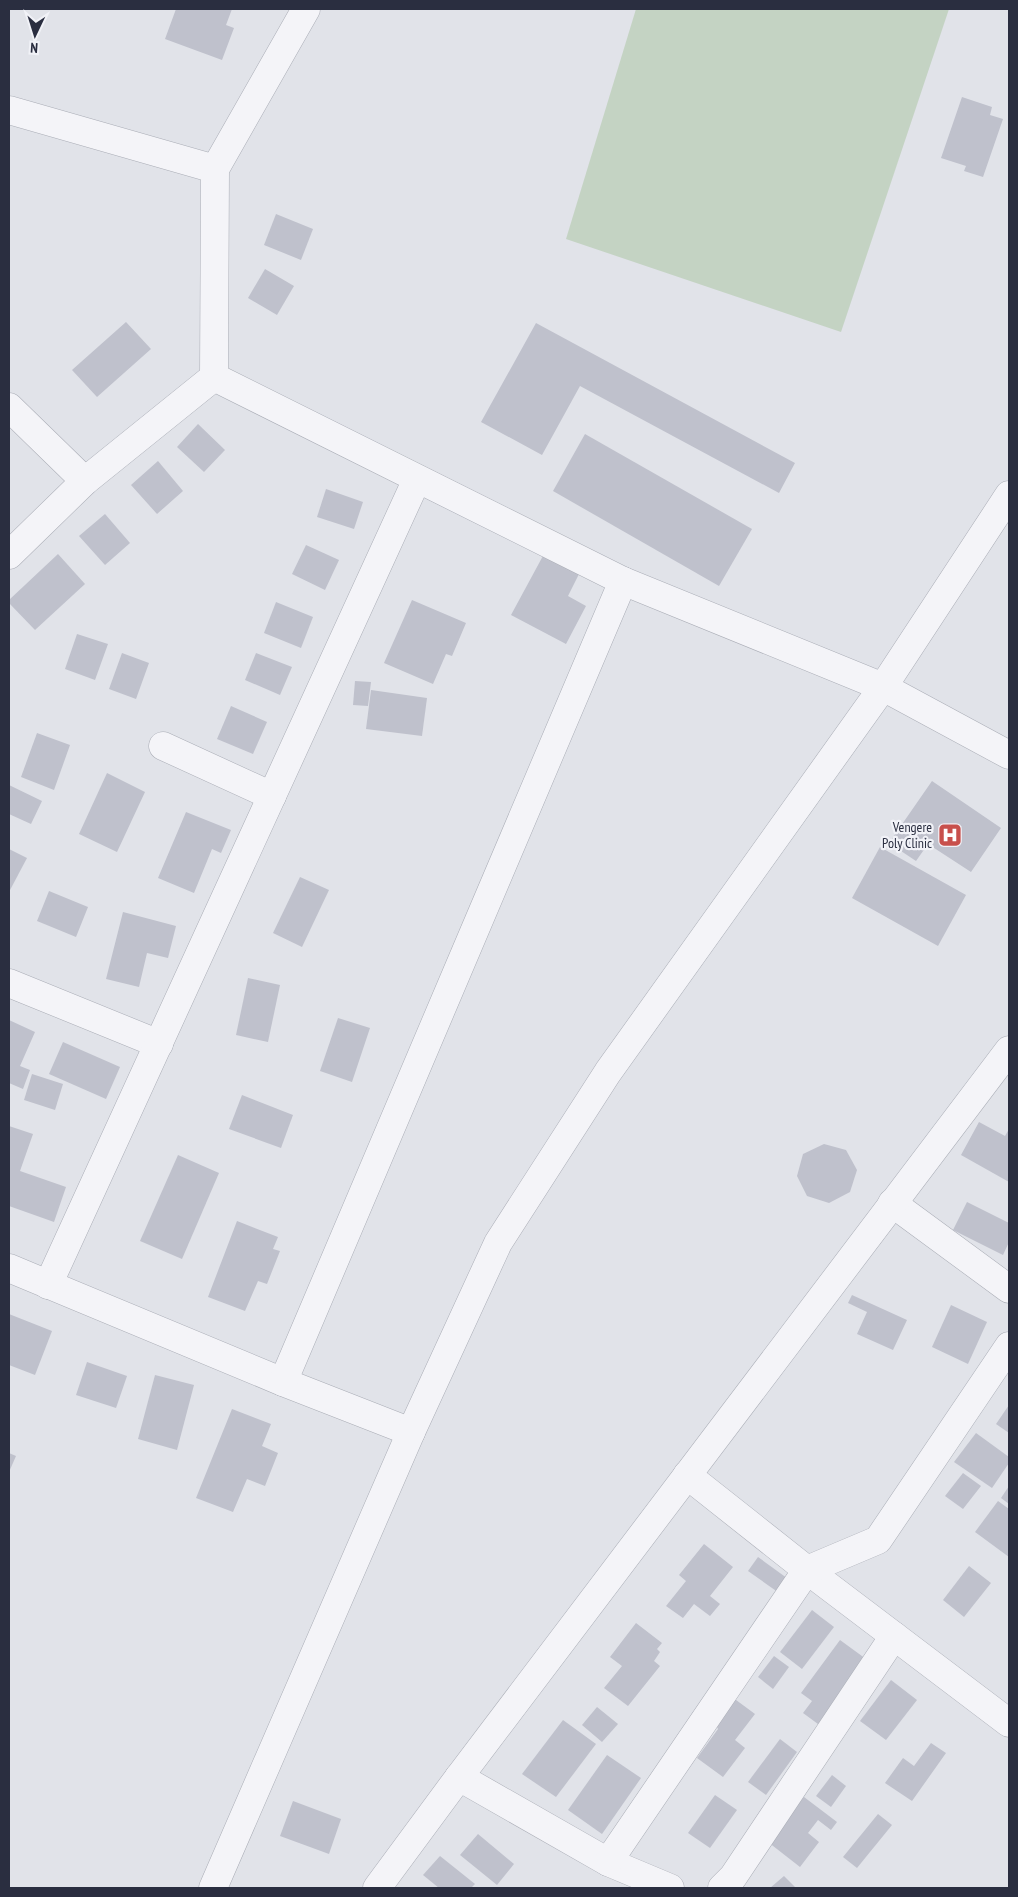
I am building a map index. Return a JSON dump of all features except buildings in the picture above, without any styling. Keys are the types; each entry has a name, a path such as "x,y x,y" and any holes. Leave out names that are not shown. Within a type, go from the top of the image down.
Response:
{"street":[{"path":"214,377 215,169 306,9"},
{"path":"9,110 215,169"},
{"path":"214,377 623,581 883,687 1009,755"},
{"path":"9,554 85,481 214,377"},
{"path":"9,407 85,481"},
{"path":"48,1285 417,479"},
{"path":"213,1888 411,1432 498,1243 608,1072 883,687 1009,495"},
{"path":"283,1382 623,581"},
{"path":"163,746 272,796"},
{"path":"9,983 159,1044"},
{"path":"378,1888 458,1777 1009,1050"},
{"path":"892,1203 1009,1289"},
{"path":"9,1268 283,1382 411,1432"},
{"path":"608,1862 807,1570 878,1540 1009,1346"},
{"path":"687,1475 807,1570 1009,1723"},
{"path":"722,1888 733,1877 894,1636"},
{"path":"458,1777 608,1862 670,1888"}],"green space":[{"path":"636,9 949,9 841,332 566,239"}],"place":[{"name":"Vengere Poly Clinic","path":"950,835"}]}
